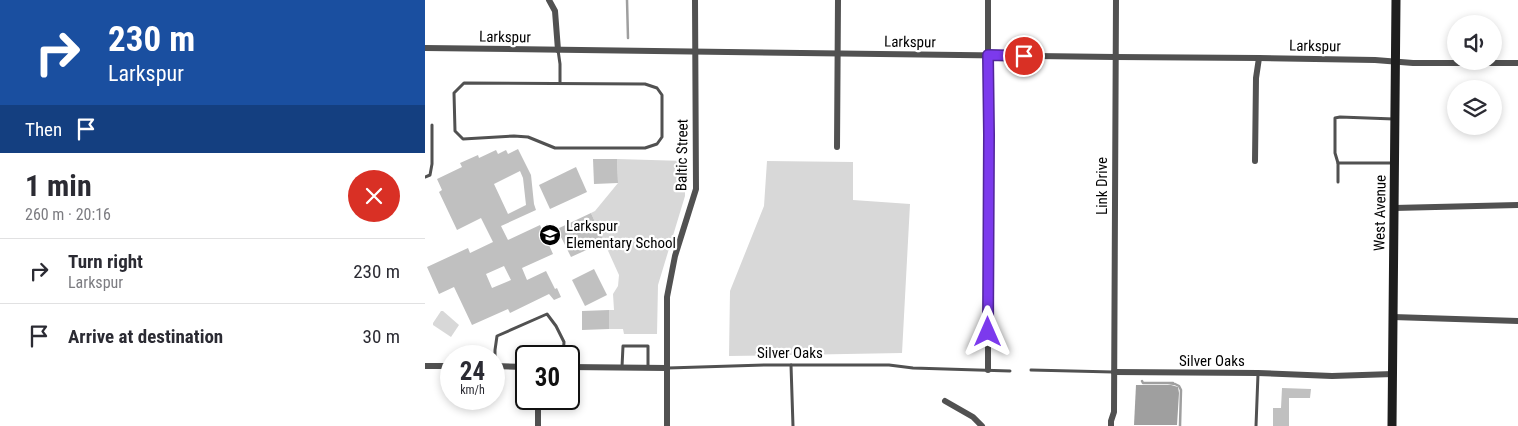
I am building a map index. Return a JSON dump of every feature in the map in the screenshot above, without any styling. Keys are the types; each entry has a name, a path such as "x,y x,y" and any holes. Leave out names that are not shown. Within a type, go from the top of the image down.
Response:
{"main road":[{"name":"West Avenue","path":"1392,426 1396,0"}],"street":[{"path":"549,0 555,12 558,50"},
{"name":"Baltic Street","path":"667,426 667,297 675,256 696,189 695,0"},
{"path":"837,147 838,0"},
{"path":"988,0 988,370"},
{"name":"Link Drive","path":"1111,426 1114,412 1116,0"},
{"name":"Larkspur","path":"425,48 1518,63"},
{"path":"1255,161 1256,78 1259,58"},
{"path":"1394,208 1518,206"},
{"path":"1393,317 1518,320"},
{"path":"425,366 440,366"},
{"name":"Silver Oaks","path":"580,368 667,368"},
{"name":"Silver Oaks","path":"1114,372 1332,376 1393,374"},
{"path":"945,401 973,417 982,426"},
{"path":"538,410 538,426"}],"lane":[{"path":"558,50 561,64 559,83"},
{"path":"464,83 559,83 645,84 657,88 661,95 662,137 657,144 645,148 555,148 528,137 463,139 455,131 454,93 464,83"},
{"path":"1338,182 1338,163 1335,153 1335,118 1395,119"},
{"path":"425,177 430,175 432,164 433,125"},
{"path":"1338,163 1394,163"},
{"path":"496,345 497,336 547,314 556,326 564,345"},
{"path":"622,368 623,346 648,346 648,367"},
{"name":"Silver Oaks","path":"667,368 889,365 913,368 1010,371"},
{"path":"791,366 793,426"},
{"name":"Silver Oaks","path":"1031,370 1114,372"},
{"path":"1257,426 1258,374"}],"shaded area":[{"path":"617,159 685,161 685,196 658,285 657,334 624,334 623,329 609,329 609,310 614,310 613,294 618,286 619,275 591,213 595,211 618,183"},
{"path":"767,161 853,162 853,200 910,204 902,353 729,356 730,291 764,206"},
{"path":"441,311 459,325 451,337 433,325"},
{"path":"1136,385 1171,385 1178,387 1177,425 1134,425"}],"building":[{"path":"518,149 531,175 536,210 501,226 508,240 540,225 553,254 522,268 527,280 546,271 561,297 554,300 549,294 510,313 508,309 472,325 454,287 439,294 427,267 468,248 470,253 493,242 481,218 457,230 439,192 442,190 437,179 462,167 460,163 478,155 479,158 496,150 498,154 506,150 508,154","holes":["520,171 523,178 526,205 508,214 494,184","504,266 511,280 492,288 486,274"]},
{"path":"593,159 617,159 618,183 594,184"},
{"path":"576,167 587,192 550,209 539,185"},
{"path":"591,213 604,242 571,257 557,229"},
{"path":"594,269 607,295 585,306 572,280"},
{"path":"609,310 609,329 582,330 582,311"},
{"path":"1282,388 1311,389 1310,398 1289,398 1289,426 1273,426 1273,408 1281,408"}],"waterway":[{"path":"627,0 628,38"},
{"path":"1142,381 1143,383 1173,383 1168,383 1175,384 1179,386 1181,390 1180,426"}],"place":[{"name":"Larkspur Elementary School","path":"550,235"}],"route":[{"path":"988,332 988,55 1024,56"}]}
